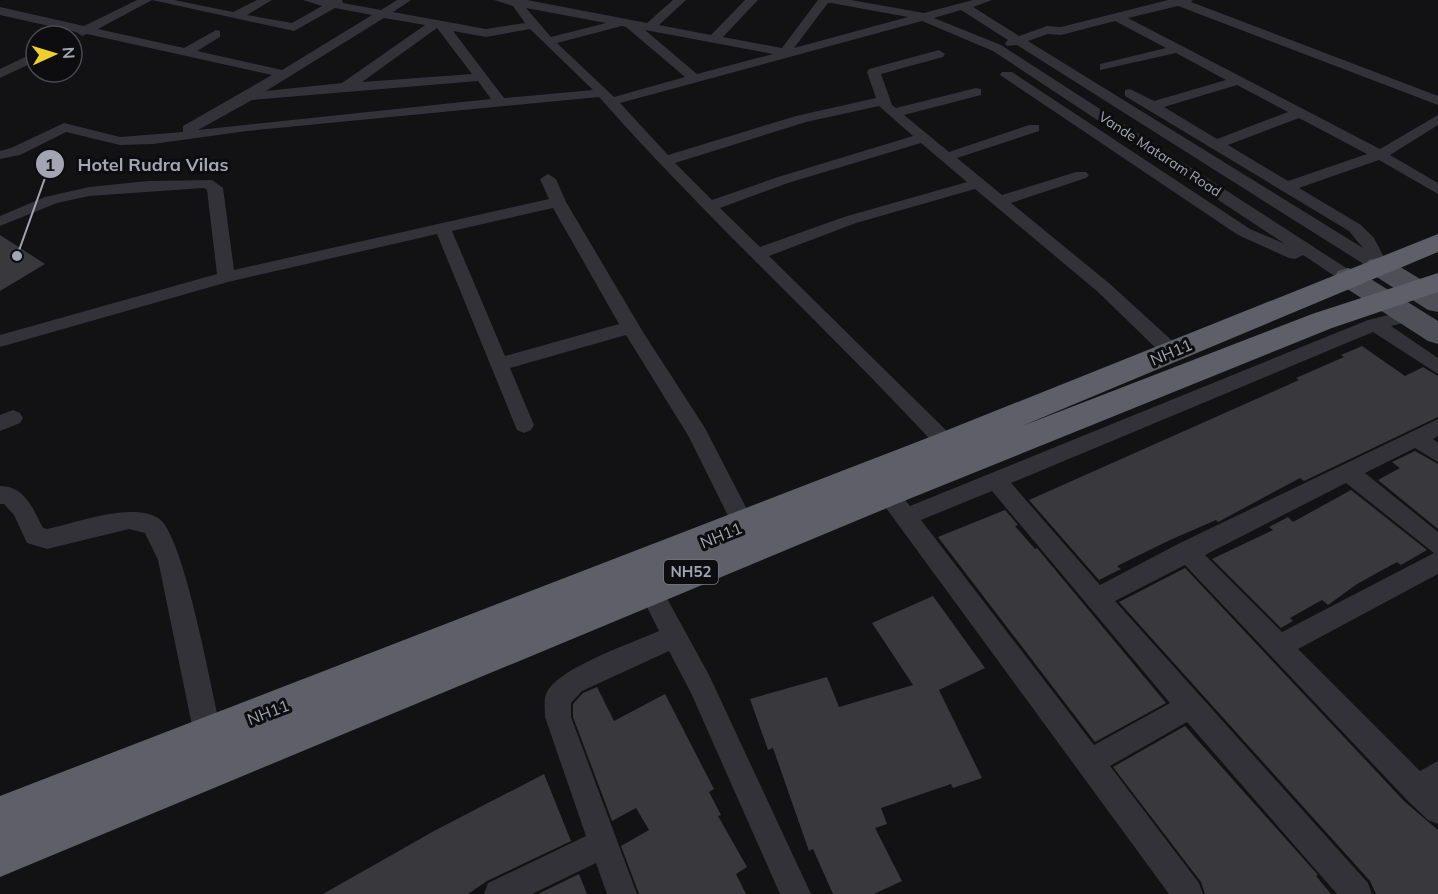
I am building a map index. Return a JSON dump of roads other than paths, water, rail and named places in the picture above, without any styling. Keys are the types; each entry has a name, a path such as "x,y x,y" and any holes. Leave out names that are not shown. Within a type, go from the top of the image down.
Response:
{"highway":[{"name":"NH11","path":"0,819 744,525 888,495 947,444 1172,352 1399,295 1438,242"},
{"name":"NH52","path":"0,854 650,589 1311,325 1399,295"}],"main road":[{"path":"1399,295 1438,334"}],"street":[{"path":"84,32 146,0"},
{"path":"157,0 294,27 337,2"},
{"path":"235,16 266,0"},
{"path":"309,0 337,2 486,33 534,25"},
{"path":"177,135 248,96 405,0"},
{"path":"500,0 520,1 560,9 589,10 627,21 783,54"},
{"path":"651,26 680,0"},
{"path":"714,39 752,0"},
{"path":"783,54 824,0"},
{"name":"Vande Mataram Road","path":"831,0 926,18 997,48 1399,295"},
{"path":"926,18 942,0"},
{"path":"0,155 15,152 64,127 120,141 153,140 177,135 501,103 606,97 695,79 987,0"},
{"path":"1047,30 1049,25 1152,0"},
{"path":"520,1 534,25 548,42 606,97 665,161 757,254 872,364 947,444"},
{"path":"997,48 1021,36 1047,30 1061,31 1181,1 1438,101"},
{"path":"963,7 1154,106 1355,228 1366,238 1438,367"},
{"path":"560,9 583,33"},
{"path":"0,11 284,74"},
{"path":"978,15 996,18 1021,36"},
{"path":"1118,18 1380,155 1438,189"},
{"path":"548,42 627,21"},
{"path":"627,21 695,79"},
{"path":"439,24 501,103"},
{"path":"346,87 439,24"},
{"path":"186,52 216,34"},
{"name":"Vande Mataram Road","path":"1021,36 1399,295"},
{"path":"1105,67 1179,49"},
{"path":"939,54 874,72 884,100 894,113 1104,288 1172,352"},
{"path":"3,71 24,61"},
{"path":"1007,75 1244,232 1399,295"},
{"path":"248,96 481,77"},
{"path":"1154,106 1237,81"},
{"path":"894,113 976,92"},
{"path":"665,161 812,115 854,104 884,100"},
{"path":"1218,144 1299,113"},
{"path":"1288,186 1380,155 1438,119"},
{"path":"947,157 1034,128"},
{"path":"709,206 783,180 923,138"},
{"path":"1000,201 1081,175"},
{"path":"548,179 558,202 631,327 698,434 744,525"},
{"path":"0,220 19,216 49,201 90,191 207,183 215,188 226,277"},
{"path":"757,254 850,220 980,183"},
{"path":"0,341 226,277 558,202"},
{"path":"443,228 524,425"},
{"path":"1188,894 888,495 996,481 1399,295"},
{"path":"499,364 631,327"},
{"path":"1097,598 1438,427"},
{"path":"1416,438 1438,454"},
{"path":"1349,473 1438,545"},
{"path":"996,481 1190,706 1358,894"},
{"path":"0,495 9,495 22,509 34,536 47,539 129,520 152,525 161,537 170,560 208,735"},
{"path":"1186,552 1278,647 1428,782 1438,810"},
{"path":"1278,647 1438,562"},
{"path":"650,589 700,684 796,894"},
{"path":"622,894 602,844 558,717 558,698 573,682 675,636"},
{"path":"1091,762 1190,706"},
{"path":"498,894 602,844"}],"place":[{"name":"Hotel Rudra Vilas","path":"17,256"}]}
